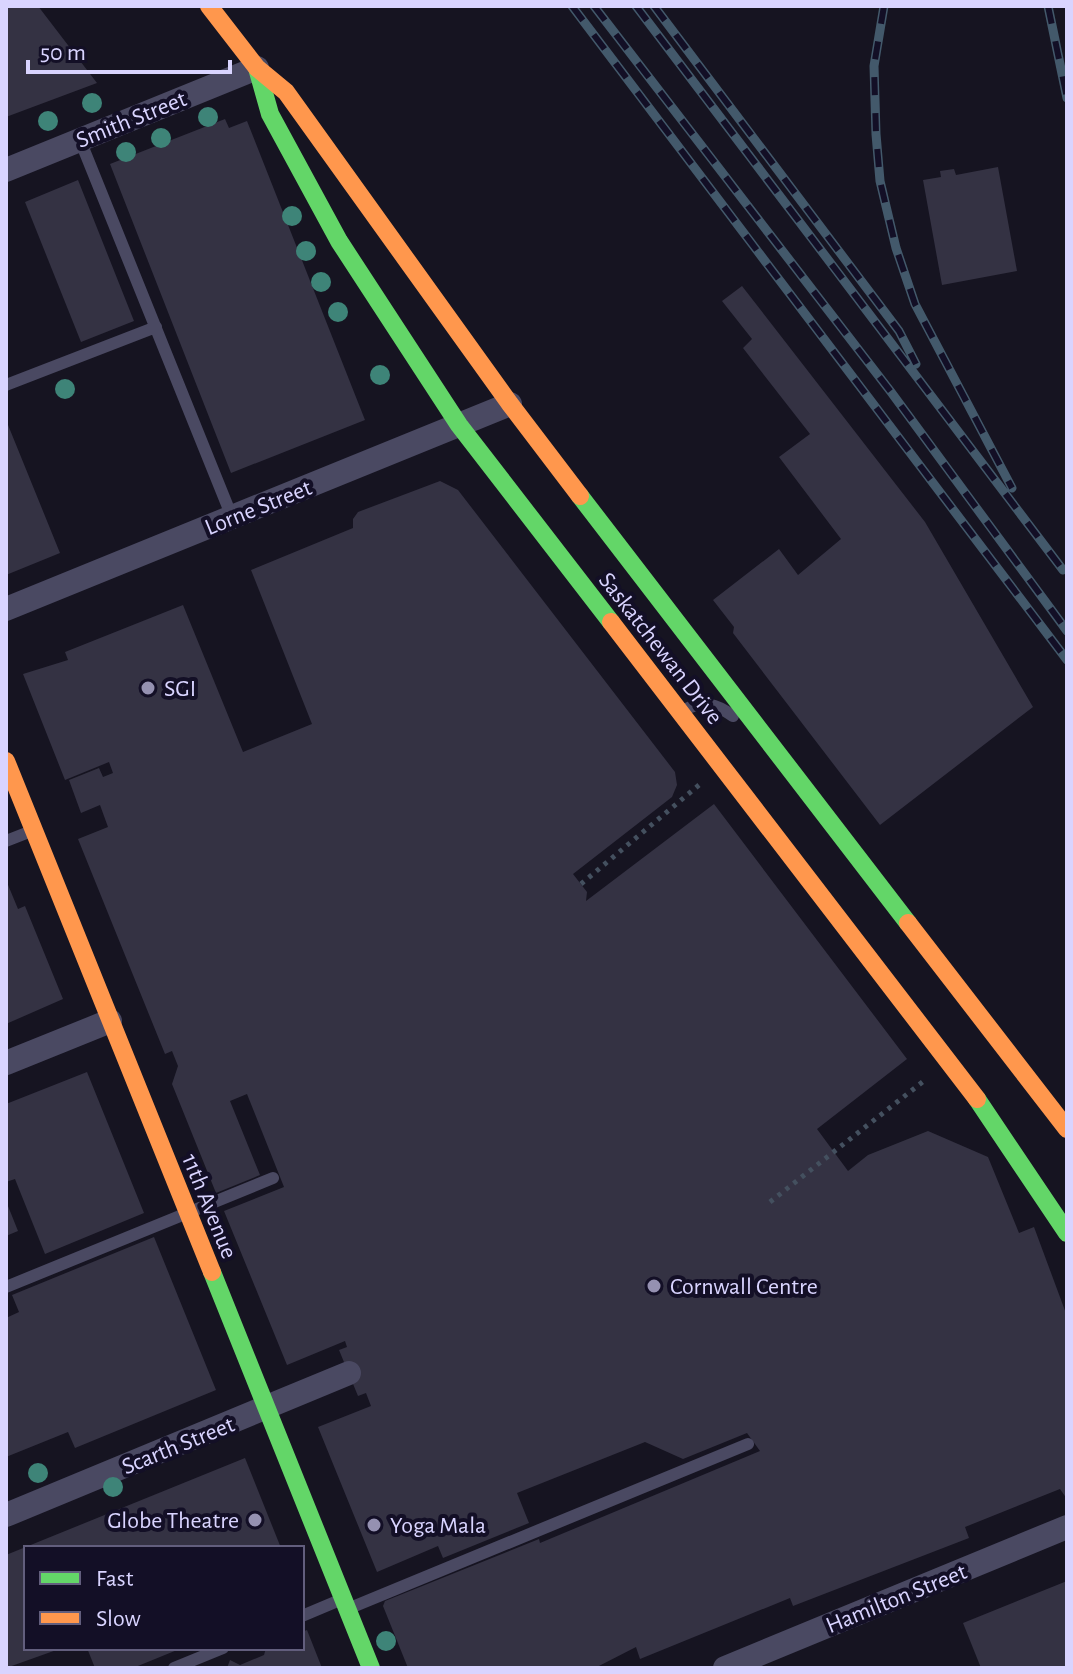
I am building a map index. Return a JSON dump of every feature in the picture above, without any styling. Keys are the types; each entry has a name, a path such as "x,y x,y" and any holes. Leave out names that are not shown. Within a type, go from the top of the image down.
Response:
{"main road":[{"name":"Saskatchewan Drive","path":"209,6 257,68 286,92 510,404 1067,1129"},
{"name":"Saskatchewan Drive","path":"257,68 270,114 339,241 459,425 995,1122 1067,1233"},
{"name":"11th Avenue","path":"6,761 371,1668"}],"street":[{"name":"Smith Street","path":"6,170 257,68"},
{"name":"Lorne Street","path":"6,609 510,404"},
{"path":"6,1063 110,1021"},
{"name":"Scarth Street","path":"6,1515 349,1373"},
{"name":"Hamilton Street","path":"725,1668 1067,1527"}],"lane":[{"path":"80,140 232,517"},
{"path":"6,385 156,327"},
{"path":"680,712 703,703 717,705 769,740"},
{"path":"6,841 34,830"},
{"path":"6,1287 273,1178"},
{"path":"304,1615 345,1604 748,1444"},
{"path":"174,1668 218,1650"}],"path":[{"path":"581,884 722,767"},
{"path":"770,1202 948,1062"}],"building":[{"path":"6,6 38,6 97,83 6,117"},
{"path":"225,119 229,128 247,121 365,420 231,473 110,164"},
{"path":"998,167 1017,271 942,285 923,180 941,177 940,171 954,169 956,175"},
{"path":"78,180 134,321 81,342 25,202"},
{"path":"742,286 925,522 1033,707 880,825 733,633 734,627 713,600 779,549 798,575 841,539 779,457 810,434 743,348 752,339 722,301"},
{"path":"6,420 60,553 6,575"},
{"path":"440,481 458,490 675,772 677,785 672,797 573,874 587,892 586,901 714,804 907,1059 817,1129 848,1171 868,1155 928,1131 988,1157 1019,1233 1034,1227 1067,1316 1067,1499 1060,1489 965,1527 969,1538 793,1606 790,1598 640,1659 636,1647 595,1668 408,1668 383,1606 385,1601 539,1539 540,1543 760,1451 747,1433 683,1459 645,1442 517,1493 529,1523 443,1558 438,1546 377,1572 318,1427 371,1406 366,1393 358,1396 339,1350 347,1347 345,1341 287,1365 224,1211 284,1187 247,1094 230,1101 260,1175 216,1193 172,1084 178,1066 172,1051 165,1054 78,839 108,827 100,805 81,813 69,780 99,768 103,777 113,773 109,762 65,780 23,674 68,660 65,652 183,605 243,752 312,724 251,570 353,528 353,519 358,512"},
{"path":"6,880 18,909 25,906 63,999 6,1024"},
{"path":"87,1072 144,1213 45,1254 15,1179 6,1182 6,1104"},
{"path":"6,1201 18,1231 6,1236"},
{"path":"154,1237 216,1390 75,1448 68,1432 6,1457 6,1318 19,1312 12,1295"},
{"path":"245,1458 280,1546 28,1546"},
{"path":"24,1548 24,1650 56,1650 6,1668 6,1555"},
{"path":"1067,1581 1067,1668 981,1668 963,1623"},
{"path":"307,1630 322,1668 227,1668 230,1660 240,1665 264,1655 265,1650 304,1650 304,1631"},
{"path":"88,1650 177,1650 133,1668 95,1668"}],"railway":[{"path":"572,6 1067,660"},
{"path":"594,6 891,392 1067,631"},
{"path":"636,6 1063,570"},
{"path":"654,6 899,331 916,364"},
{"path":"884,6 874,66 876,134 880,181 896,248 915,304 1012,488"},
{"path":"1048,6 1067,98"}],"traffic: fast":[{"path":"257,68 270,114 339,241 459,425 611,622"},
{"path":"580,496 908,923"},
{"path":"977,1099 1067,1233"},
{"path":"212,1272 371,1668"}],"traffic: slow":[{"path":"209,6 257,68 286,92 510,404 580,496"},
{"path":"611,622 977,1099"},
{"path":"6,761 212,1272"},
{"path":"908,923 1067,1129"}],"place":[{"name":"SGI","path":"148,688"},
{"name":"Cornwall Centre","path":"654,1286"},
{"name":"Globe Theatre","path":"255,1520"},
{"name":"Yoga Mala","path":"374,1525"}]}
